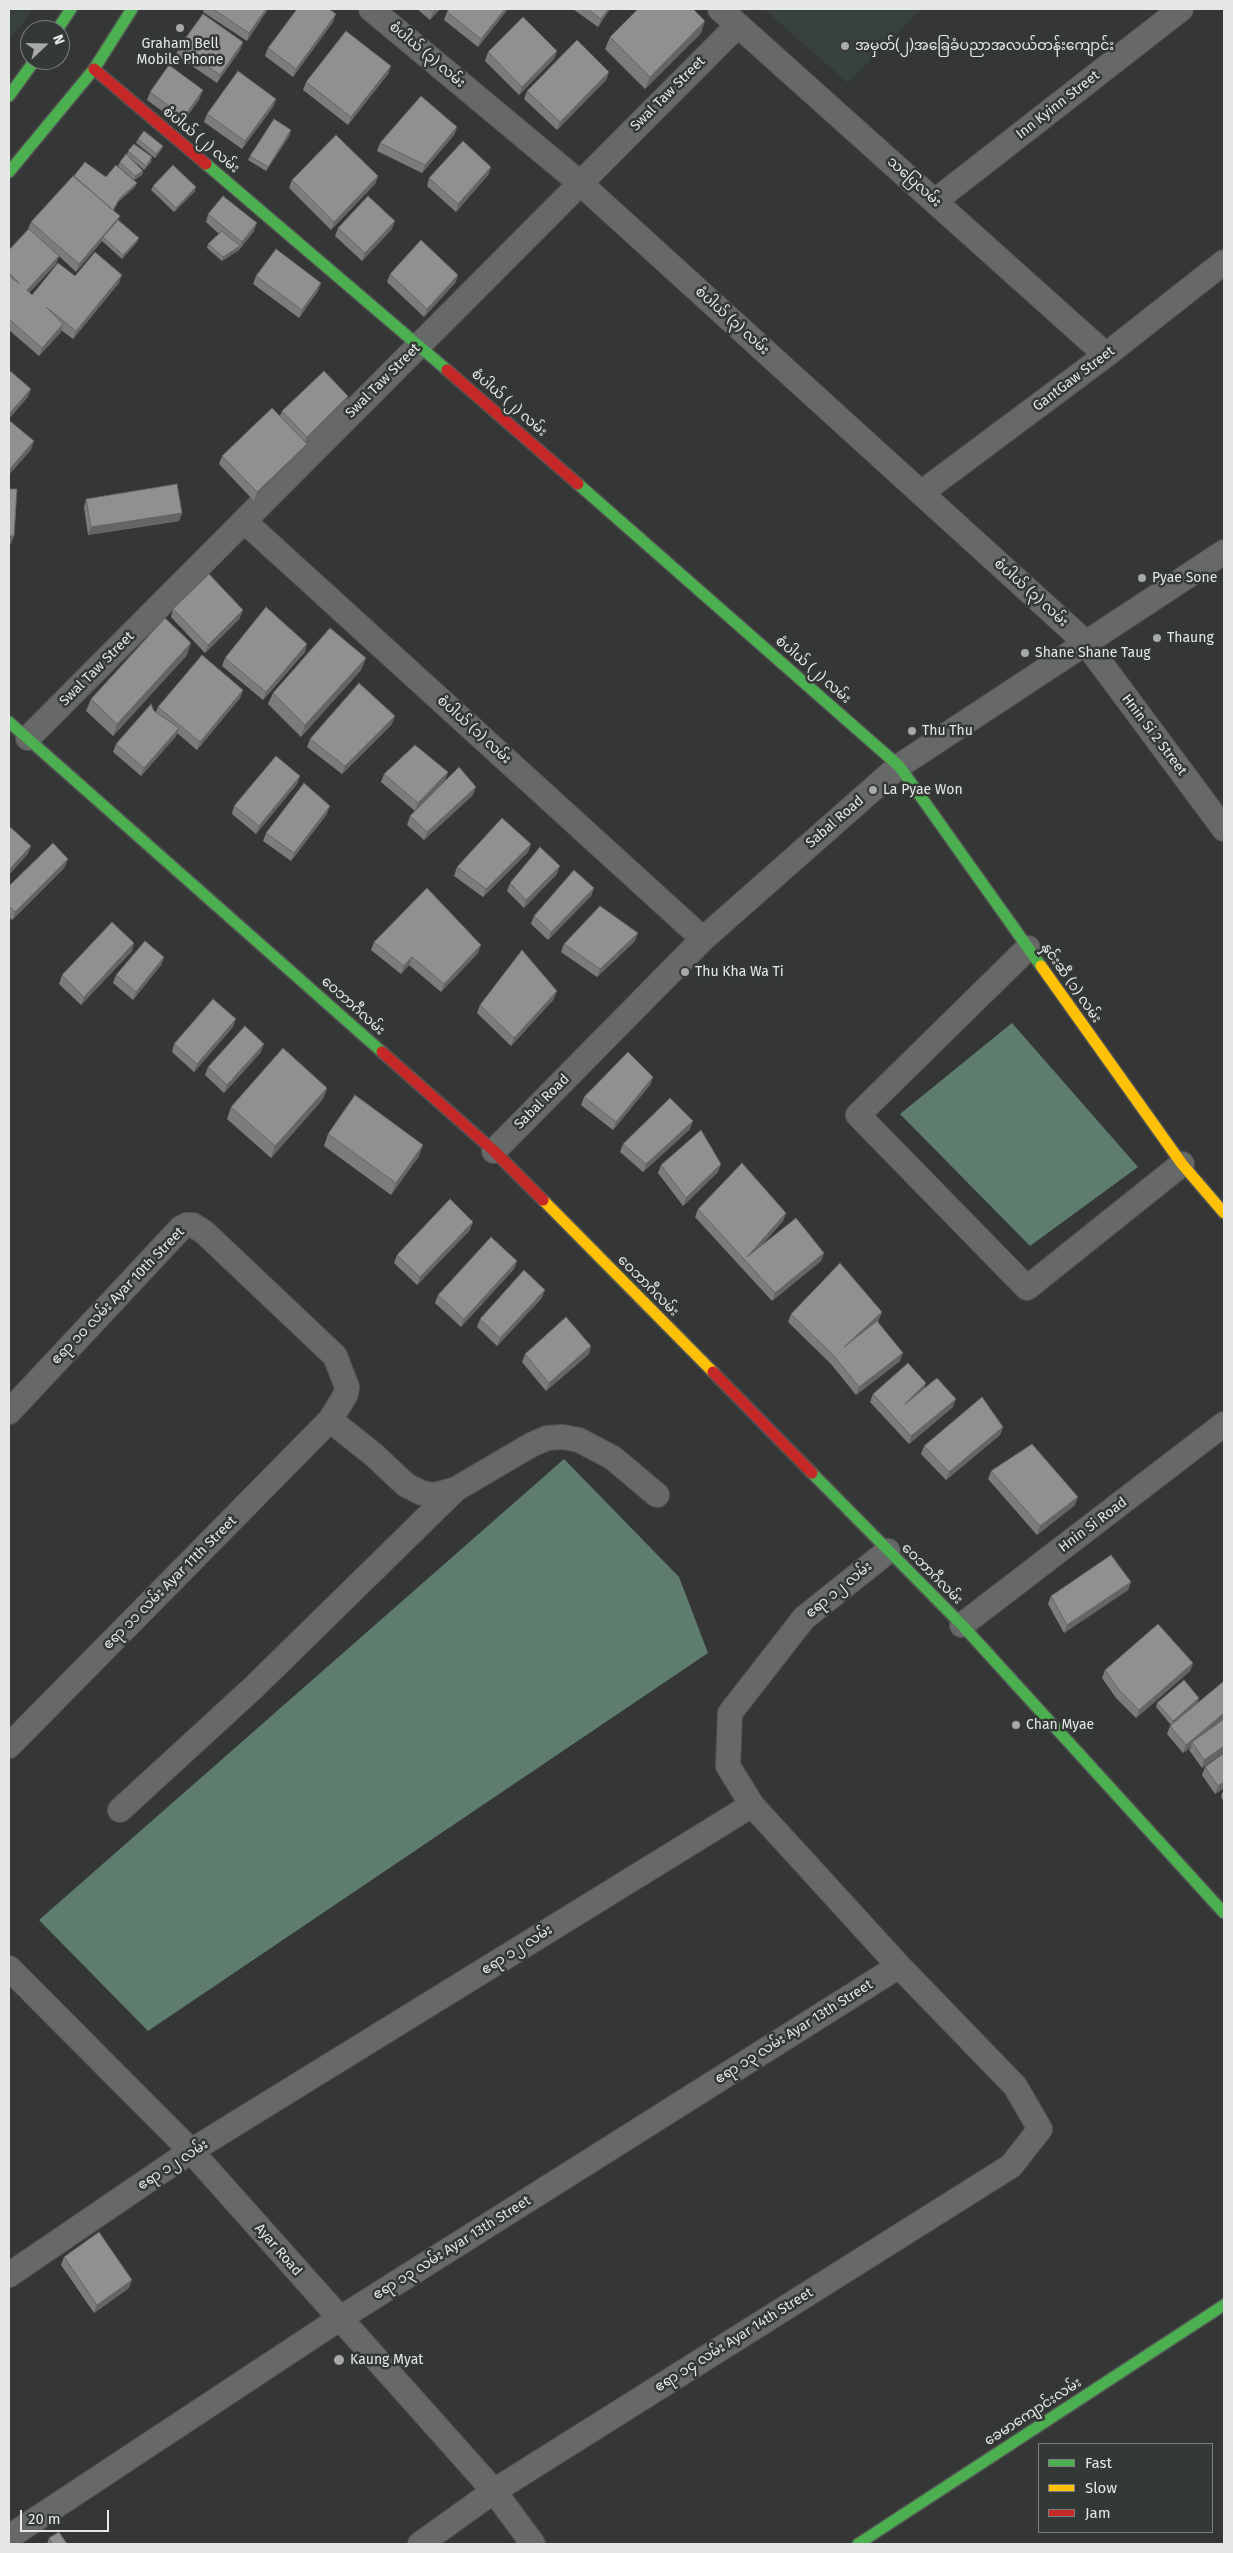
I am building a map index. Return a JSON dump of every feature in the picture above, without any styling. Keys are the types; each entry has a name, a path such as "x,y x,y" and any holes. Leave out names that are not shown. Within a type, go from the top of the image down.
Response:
{"street":[{"path":"64,20 71,9"},
{"path":"9,172 94,69 132,9"},
{"name":"စံပါယ် (၃) လမ်း","path":"371,9 580,183 1085,642"},
{"name":"သပြေလမ်း","path":"720,9 1106,355"},
{"name":"Inn Kyinn Street","path":"935,201 1182,9"},
{"name":"Swal Taw Street","path":"28,738 738,25"},
{"name":"စံပါယ် (၂) လမ်း","path":"94,69 419,345 899,766"},
{"path":"9,96 28,70"},
{"name":"GantGaw Street","path":"921,493 1106,355 1224,262"},
{"name":"စံပါယ် (၁) လမ်း","path":"244,521 703,939"},
{"name":"Sabal Road","path":"494,1151 703,939 899,766 1224,552"},
{"name":"Hnin Si 2 Street","path":"1085,642 1224,829"},
{"name":"ဝေဘာဂီလမ်း","path":"9,722 494,1151 962,1625 1224,1913"},
{"name":"နှင်းဆီ (၁) လမ်း","path":"899,766 1182,1164 1224,1213"},
{"path":"1028,948 858,1115 1027,1288 1182,1164"},
{"name":"ဧရာ ၁၀ လမ်း Ayar 10th Street","path":"9,1412 181,1228 193,1225 204,1232 335,1356 348,1387 346,1394 330,1420"},
{"path":"330,1420 374,1455 406,1485 422,1493 435,1495 456,1489"},
{"name":"ဧရာ ၁၁ လမ်း Ayar 11th Street","path":"9,1746 330,1420"},
{"name":"Hnin Si Road","path":"962,1625 1224,1424"},
{"path":"120,1810 254,1687 456,1489 531,1445 547,1438 563,1437 579,1440 612,1458 657,1495"},
{"name":"ဧရာ ၁၂ လမ်း","path":"9,2275 192,2152 752,1805 728,1766 730,1713 804,1618 888,1551"},
{"path":"752,1805 899,1966"},
{"name":"ဧရာ ၁၄ လမ်း Ayar 14th Street","path":"420,2544 494,2491 1011,2166 1040,2129 1015,2086 899,1966"},
{"name":"ဧရာ ၁၃ လမ်း Ayar 13th Street","path":"9,2537 339,2319 899,1966"},
{"name":"Ayar Road","path":"9,1968 192,2152 494,2491 533,2544"},
{"name":"ခေမာကျောင်းလမ်း","path":"858,2544 1224,2305"}],"shaded area":[{"path":"9,9 32,9 25,20 20,20 20,27 9,38"},
{"name":"အမှတ်(၂)အခြေခံပညာအလယ်တန်းကျောင်း","path":"764,9 921,9 848,83"},
{"path":"1012,1023 1138,1167 1030,1246 900,1114"},
{"path":"564,1459 679,1577 708,1653 148,2031 39,1920"}],"building":[{"path":"213,9 266,9 249,33"},
{"path":"297,9 329,9 336,14 296,69 268,48"},
{"path":"449,9 505,9 481,39 447,12"},
{"path":"587,9 608,9 601,19"},
{"path":"638,9 693,9 705,21 650,77 610,37"},
{"path":"203,14 243,42 220,75 179,47"},
{"path":"523,17 557,51 522,87 488,52"},
{"path":"346,31 391,66 351,117 306,82"},
{"path":"577,40 609,72 560,122 527,91"},
{"path":"169,65 203,90 184,117 150,92"},
{"path":"238,71 276,99 245,141 207,114"},
{"path":"421,96 457,127 425,165 380,143"},
{"path":"274,119 291,130 268,167 250,156"},
{"path":"144,131 163,146 156,154 138,139"},
{"path":"336,135 378,176 334,222 292,180"},
{"path":"463,141 491,167 458,204 429,178"},
{"path":"134,144 152,157 146,166 128,151"},
{"path":"126,154 143,171 135,176 120,162"},
{"path":"85,162 106,177 116,165 137,183 120,198 113,210 74,176"},
{"path":"173,165 196,187 176,208 153,186"},
{"path":"73,176 120,216 79,264 31,222"},
{"path":"223,196 257,223 242,242 208,214"},
{"path":"368,196 395,221 365,253 338,228"},
{"path":"118,220 139,238 123,255 103,237"},
{"path":"29,229 59,256 27,290 32,295 58,263 75,276 95,252 122,275 76,331 46,307 63,324 42,348 9,319 9,276 20,284 9,273 9,250"},
{"path":"222,231 240,246 223,257 208,244"},
{"path":"421,240 458,275 427,309 390,274"},
{"path":"276,249 321,283 302,310 256,276"},
{"path":"9,370 31,389 9,414"},
{"path":"324,371 348,396 307,437 282,411"},
{"path":"272,408 307,444 257,492 222,456"},
{"path":"10,421 34,441 9,470 9,423"},
{"path":"177,484 182,513 91,527 86,499"},
{"path":"9,489 17,489 14,536 9,536"},
{"path":"209,574 243,610 208,645 173,609"},
{"path":"266,607 307,644 266,692 225,658"},
{"path":"165,618 191,643 117,724 91,699"},
{"path":"330,628 366,658 305,725 273,693"},
{"path":"202,655 243,690 200,742 158,707"},
{"path":"359,683 395,716 345,766 310,739"},
{"path":"151,704 154,711 179,728 144,768 116,744"},
{"path":"415,745 448,772 418,803 384,774"},
{"path":"276,756 300,776 259,826 234,806"},
{"path":"459,767 476,787 427,832 410,816"},
{"path":"304,783 330,806 294,853 266,833"},
{"path":"502,818 531,844 486,889 457,867"},
{"path":"9,826 31,846 9,870"},
{"path":"53,843 68,859 15,912 9,906 9,886"},
{"path":"540,847 560,866 526,900 510,883"},
{"path":"574,870 594,888 551,932 534,916"},
{"path":"427,888 481,945 444,984 412,957 404,966 374,942"},
{"path":"600,906 638,933 600,969 564,944"},
{"path":"112,922 134,943 84,997 62,975"},
{"path":"145,941 164,957 136,992 116,975"},
{"path":"522,950 557,991 514,1038 480,1005"},
{"path":"213,999 236,1019 197,1064 174,1044"},
{"path":"245,1026 264,1044 227,1085 208,1067"},
{"path":"283,1048 327,1088 275,1146 231,1107"},
{"path":"628,1052 653,1077 616,1122 584,1097"},
{"path":"355,1095 423,1145 396,1183 328,1134"},
{"path":"670,1098 693,1121 646,1164 623,1144"},
{"path":"701,1130 721,1164 686,1198 661,1165"},
{"path":"742,1163 786,1213 747,1257 796,1218 824,1253 775,1293 698,1209"},
{"path":"450,1199 473,1222 420,1277 397,1255"},
{"path":"491,1237 517,1261 464,1319 438,1295"},
{"path":"840,1263 882,1312 844,1347 877,1321 903,1353 859,1387 834,1356 791,1314"},
{"path":"524,1270 545,1290 500,1338 480,1319"},
{"path":"566,1317 591,1346 549,1383 525,1354"},
{"path":"908,1363 926,1383 904,1405 937,1378 956,1399 911,1436 873,1394"},
{"path":"982,1397 1003,1427 949,1472 924,1446"},
{"path":"1032,1444 1078,1497 1040,1526 991,1471"},
{"path":"1111,1555 1131,1582 1067,1625 1051,1596"},
{"path":"1158,1624 1193,1663 1139,1710 1119,1690 1105,1670"},
{"path":"1184,1680 1199,1698 1173,1721 1157,1703"},
{"path":"1224,1681 1224,1713 1186,1745 1170,1726"},
{"path":"1224,1719 1224,1746 1204,1760 1192,1742"},
{"path":"1224,1753 1224,1782 1218,1786 1205,1767"},
{"path":"99,2232 132,2280 97,2305 64,2257"},
{"path":"59,2532 67,2544 52,2544 49,2538"}],"traffic: fast":[{"path":"64,20 71,9"},
{"path":"9,172 94,69 132,9"},
{"path":"9,96 28,70"},
{"path":"206,164 447,370"},
{"path":"578,484 899,766 1041,966"},
{"path":"9,722 382,1052"},
{"path":"812,1473 962,1625 1224,1913"},
{"path":"858,2544 1224,2305"}],"traffic: slow":[{"path":"1041,966 1182,1164 1224,1213"},
{"path":"543,1200 713,1372"}],"traffic: jam":[{"path":"94,69 206,164"},
{"path":"447,370 578,484"},
{"path":"382,1052 494,1151 543,1200"},
{"path":"713,1372 812,1473"}],"place":[{"name":"Graham Bell Mobile Phone","path":"180,28"},
{"name":"အမှတ်(၂)အခြေခံပညာအလယ်တန်းကျောင်း","path":"845,46"},
{"name":"Pyae Sone","path":"1142,578"},
{"name":"Thaung","path":"1157,638"},
{"name":"Shane Shane Taug","path":"1025,653"},
{"name":"Thu Thu","path":"912,731"},
{"name":"La Pyae Won","path":"873,790"},
{"name":"Thu Kha Wa Ti","path":"685,972"},
{"name":"Chan Myae","path":"1016,1725"},
{"name":"Kaung Myat","path":"339,2360"}]}
